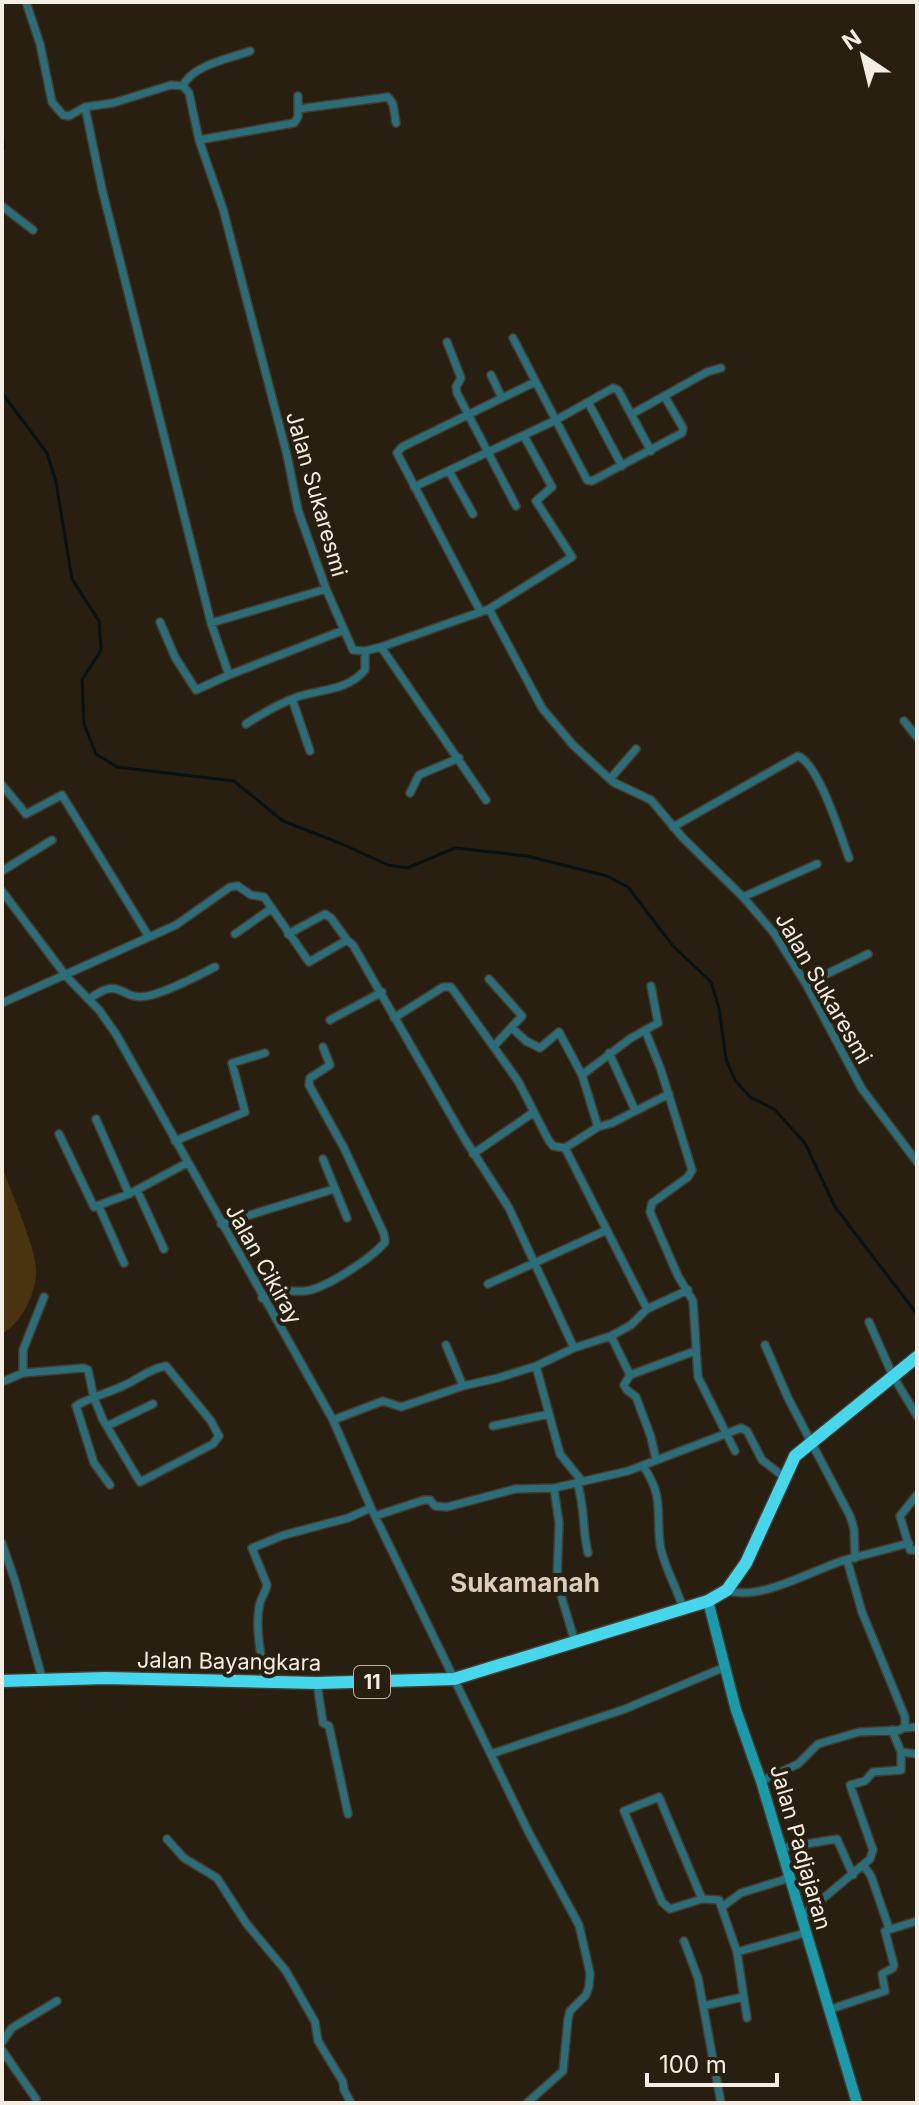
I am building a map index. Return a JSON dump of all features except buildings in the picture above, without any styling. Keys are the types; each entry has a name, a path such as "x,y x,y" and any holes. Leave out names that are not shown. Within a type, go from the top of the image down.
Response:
{"highway":[{"name":"11","path":"727,1590 746,1563 795,1456 917,1357"},
{"name":"Jalan Bayangkara","path":"2,1681 106,1678 317,1683 454,1679 708,1601 727,1590"}],"street":[{"path":"26,2 40,44 54,106 66,116 85,107 113,103 171,85 183,86 185,80 200,70 250,51"},
{"name":"Jalan Sukaresmi","path":"183,86 190,97 199,140 223,209 263,373 287,455 298,510 326,589 353,650 365,651"},
{"path":"199,140 294,123 297,121 298,96"},
{"path":"298,109 388,97 393,104 396,123"},
{"path":"85,107 102,189 211,623 229,675"},
{"path":"2,206 33,230"},
{"path":"513,338 587,480 592,481 683,432 665,397"},
{"path":"447,342 461,378 456,390 516,506"},
{"path":"632,414 707,372 721,368"},
{"path":"491,375 502,398"},
{"path":"469,414 535,382"},
{"path":"414,487 524,436 616,388 651,451"},
{"path":"588,402 622,466"},
{"name":"Jalan Sukaresmi","path":"469,414 397,451 397,456 547,715 573,745 610,779 651,800 774,933 806,984 860,1085 917,1162"},
{"path":"246,724 273,706 320,690 328,691 360,676 366,667 365,651 485,610 572,557 536,500 552,488 524,436"},
{"path":"449,471 473,514"},
{"path":"211,623 326,589"},
{"path":"160,622 175,657 196,690 344,630"},
{"path":"381,647 486,800"},
{"path":"292,699 310,751"},
{"path":"904,721 917,737"},
{"path":"610,779 636,749"},
{"path":"673,827 798,756 806,759 811,767 833,811 849,858"},
{"path":"410,793 419,775 459,758"},
{"path":"2,785 26,814 62,795 149,937"},
{"path":"2,871 52,840"},
{"path":"743,897 817,864"},
{"path":"2,1003 176,925 236,885 251,895 264,897 309,962 347,940"},
{"name":"Jalan Cikiray","path":"2,891 66,976 89,999 116,1034 333,1420 373,1512 454,1679"},
{"path":"235,934 272,908"},
{"path":"288,934 325,914 353,945 473,1154 509,1208 574,1348"},
{"path":"806,984 868,954"},
{"path":"89,999 103,989 114,986 127,995 152,995 215,967"},
{"path":"489,979 521,1013 521,1019 494,1046"},
{"path":"394,1018 448,986 462,999 518,1081 550,1143 565,1148 647,1309"},
{"path":"582,1075 609,1053 659,1021 651,986"},
{"path":"330,1020 382,992"},
{"path":"512,1028 526,1041 540,1048 559,1032 582,1075 598,1127"},
{"path":"645,1030 692,1170 688,1177 652,1203 649,1209 678,1276 693,1301 698,1377 735,1451"},
{"path":"262,1298 283,1290 317,1288 351,1268 385,1242 344,1148 309,1085 310,1078 330,1065 323,1047"},
{"path":"175,1141 245,1112 232,1063 265,1053"},
{"path":"609,1053 635,1110"},
{"path":"565,1148 598,1127 669,1094"},
{"path":"473,1154 534,1112"},
{"path":"96,1119 164,1249"},
{"path":"59,1134 90,1204 99,1207 187,1163"},
{"path":"323,1159 347,1218"},
{"path":"221,1224 334,1189"},
{"path":"99,1207 124,1263"},
{"path":"488,1284 607,1230"},
{"path":"333,1420 383,1401 401,1407 536,1366 574,1348 611,1336 631,1325 647,1309 688,1290"},
{"path":"23,1373 23,1350 44,1297"},
{"path":"869,1322 893,1376 917,1416"},
{"path":"611,1336 630,1375"},
{"path":"446,1345 463,1386"},
{"path":"765,1345 810,1442 850,1516 854,1529 851,1559 862,1612 905,1717 904,1728"},
{"path":"656,1460 636,1397 624,1385 630,1375 695,1351"},
{"path":"2,1382 23,1373 84,1368 91,1376 94,1398 107,1426 140,1482 213,1444 219,1436 211,1421 166,1366 94,1398 78,1404 75,1410 94,1463 110,1485"},
{"path":"536,1366 560,1454 579,1481 588,1553"},
{"path":"107,1426 153,1404"},
{"path":"493,1426 549,1414"},
{"path":"265,1682 259,1639 260,1603 267,1585 252,1548 284,1535 424,1500 430,1500 435,1506 447,1507 515,1489 554,1488 643,1466 744,1428 762,1460 784,1477"},
{"path":"643,1466 653,1480 659,1497 660,1545 683,1608"},
{"path":"554,1488 559,1523 558,1590 564,1600 575,1642"},
{"path":"917,1495 900,1516 910,1550 917,1550"},
{"path":"2,1543 43,1681"},
{"path":"727,1590 743,1594 909,1543"},
{"name":"Jalan Padjajaran","path":"708,1601 736,1710 761,1781 857,2103"},
{"path":"491,1754 625,1709 725,1667"},
{"path":"454,1679 528,1831 579,1925 590,1973 588,1991 570,2011 563,2071 527,2103"},
{"path":"317,1683 323,1723 329,1726 348,1814"},
{"path":"761,1781 798,1764 818,1744 859,1732 917,1727"},
{"path":"801,1917 870,1859 873,1850 850,1785 865,1781 873,1772 899,1771 902,1767 901,1752 892,1730"},
{"path":"901,1752 917,1754"},
{"path":"702,1899 659,1797 624,1811 663,1906 670,1909 702,1899 716,1899 722,1907 737,1952 747,2018"},
{"path":"167,1839 184,1858 217,1878 246,1923 286,1971 315,2022 318,2041 343,2082 351,2103"},
{"path":"781,1848 837,1839 853,1875"},
{"path":"864,1866 871,1876 889,1928"},
{"path":"722,1907 741,1893 783,1880 789,1875"},
{"path":"828,2010 885,1991 882,1974 894,1966 884,1933 889,1928 917,1921"},
{"path":"737,1952 805,1933"},
{"path":"684,1941 698,1978 721,2103"},
{"path":"703,2006 743,1997"},
{"path":"2,2042 12,2028 57,2001"},
{"path":"2,2050 36,2099"}],"shaded area":[{"path":"2,1166 35,1259 36,1278 27,1306 16,1322 2,1334"}],"waterway":[{"path":"2,128 2,151"},
{"path":"2,393 47,453 56,482 72,579 99,621 101,650 82,680 84,724 96,754 117,767 234,781 283,821 388,865 407,868 455,848 527,856 607,876 628,887 673,946 711,982 719,1008 726,1059 735,1080 750,1097 774,1109 805,1143 835,1207 917,1314"}],"district":[{"name":"Sukamanah","path":"525,1582"}]}
